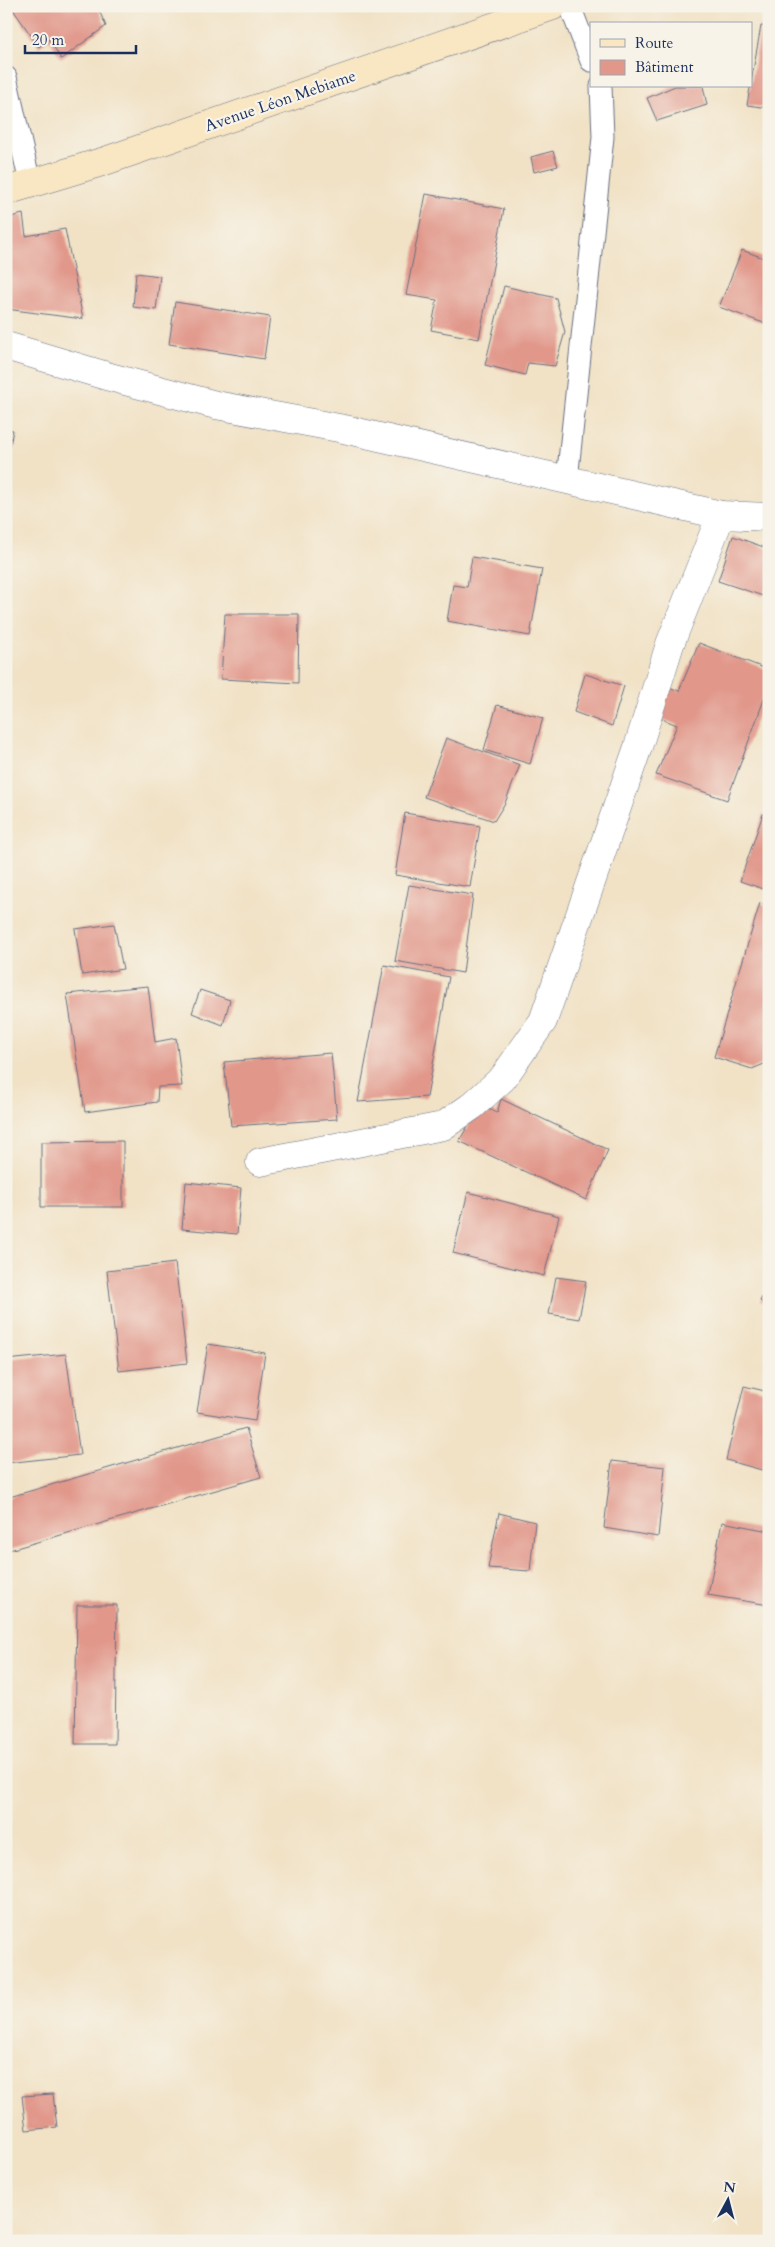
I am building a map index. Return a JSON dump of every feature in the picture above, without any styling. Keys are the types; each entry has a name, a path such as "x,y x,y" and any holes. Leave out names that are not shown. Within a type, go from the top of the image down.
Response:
{"street":[{"name":"Avenue Léon Mebiame","path":"18,187 105,161 553,6"},
{"path":"6,346 110,377 216,404 344,429 721,515 769,518"},
{"path":"260,1162 443,1126 472,1106 503,1078 543,1022 638,747 670,644 721,515"}],"lane":[{"path":"570,6 590,58"},
{"path":"6,77 18,187"},
{"path":"567,480 603,137 601,88"}],"building":[{"path":"15,6 97,6 106,26 61,59 49,39 39,47 12,8"},
{"path":"761,26 769,27 769,108 747,105 750,88 752,88 752,77"},
{"path":"670,88 703,88 707,105 657,121 647,98"},
{"path":"553,151 558,166 534,172 531,157"},
{"path":"426,194 504,209 479,339 431,330 437,300 406,295"},
{"path":"23,214 26,236 65,229 83,319 6,309 6,218"},
{"path":"742,250 769,260 769,325 719,307"},
{"path":"136,273 160,276 156,310 133,307"},
{"path":"504,286 556,298 565,332 555,366 528,363 525,375 485,365"},
{"path":"175,302 270,317 264,359 169,344"},
{"path":"6,429 13,430 7,462 6,462"},
{"path":"733,536 769,549 769,580 763,596 718,581"},
{"path":"472,557 542,569 530,636 447,621 453,585 467,587"},
{"path":"225,614 299,614 298,683 221,679"},
{"path":"699,643 769,670 769,686 727,800 656,775 677,725 660,718 669,687 679,691"},
{"path":"585,674 624,686 612,726 574,712"},
{"path":"497,705 543,718 530,764 484,750"},
{"path":"446,738 520,765 505,803 494,821 424,797"},
{"path":"405,813 480,826 470,887 395,875"},
{"path":"763,814 769,816 769,891 740,881"},
{"path":"409,885 473,895 463,973 395,961"},
{"path":"760,903 769,906 769,1062 752,1069 714,1057"},
{"path":"114,924 123,969 82,975 75,929"},
{"path":"384,965 449,977 427,1097 358,1102"},
{"path":"148,986 155,1042 176,1038 182,1086 158,1087 157,1102 85,1112 67,994"},
{"path":"200,990 230,1000 223,1025 192,1013"},
{"path":"331,1053 337,1119 231,1126 224,1062"},
{"path":"501,1099 608,1150 586,1200 459,1141 481,1104 497,1113"},
{"path":"123,1141 123,1207 41,1207 41,1142"},
{"path":"186,1182 241,1188 237,1234 182,1229"},
{"path":"468,1192 559,1216 544,1276 453,1253"},
{"path":"175,1263 187,1363 119,1371 107,1271"},
{"path":"556,1277 586,1281 579,1319 549,1314"},
{"path":"769,1285 769,1305 760,1301"},
{"path":"208,1344 265,1353 255,1421 197,1412"},
{"path":"66,1354 80,1455 6,1463 6,1360"},
{"path":"744,1386 769,1392 769,1472 726,1460"},
{"path":"246,1428 261,1477 6,1551 6,1498"},
{"path":"612,1461 665,1467 658,1537 604,1528"},
{"path":"499,1513 535,1522 530,1571 488,1568"},
{"path":"722,1522 769,1531 769,1605 708,1595"},
{"path":"77,1605 117,1605 115,1744 75,1744"},
{"path":"53,2094 57,2127 26,2130 22,2096"}]}
